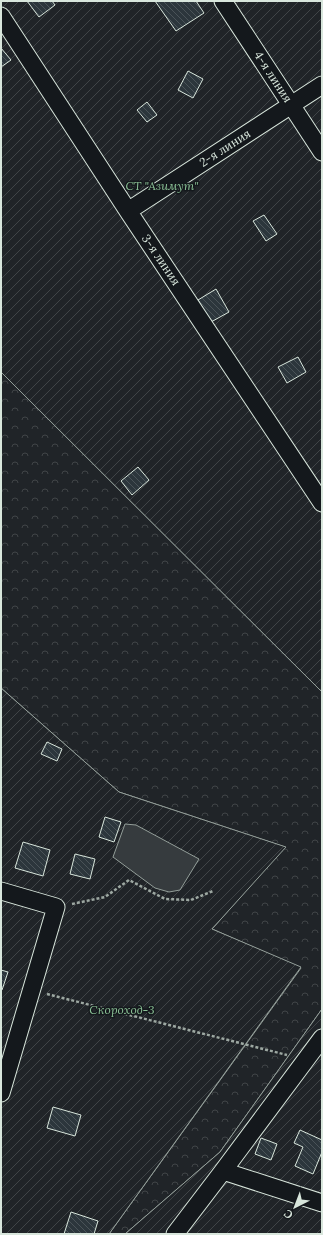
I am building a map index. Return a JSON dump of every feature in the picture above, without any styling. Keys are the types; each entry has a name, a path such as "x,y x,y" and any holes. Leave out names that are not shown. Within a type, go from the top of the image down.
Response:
{"street":[{"name":"4-я линия","path":"223,1 322,152"},
{"name":"3-я линия","path":"1,16 128,211 322,503"},
{"name":"2-я линия","path":"128,211 322,85"},
{"path":"1,891 56,907 1,1094"},
{"path":"175,1234 322,1038"},
{"path":"223,1171 322,1204"}],"path":[{"path":"56,907 105,897 129,880 165,899 191,900 213,891"},
{"path":"32,989 304,1060"}],"green space":[{"name":"СТ \"Азимут\"","path":"1,1 322,1 322,692 1,372"},
{"path":"1,372 322,692 322,1009 220,1152 125,1234 109,1234 301,968 212,929 285,847 119,792 1,688"},
{"name":"Скороход-3","path":"1,688 119,792 286,847 212,929 301,967 109,1234 1,1234"},
{"path":"322,1009 322,1234 125,1234 220,1152"}],"shaded area":[{"path":"125,824 136,825 199,859 180,890 169,892 155,888 113,857"}],"building":[{"path":"27,1 52,1 55,5 39,17"},
{"path":"155,1 196,1 204,13 176,31"},
{"path":"1,48 11,60 1,67"},
{"path":"188,71 203,79 193,98 178,90"},
{"path":"147,102 157,115 147,122 137,110"},
{"path":"264,215 277,234 266,241 253,221"},
{"path":"216,289 229,312 211,322 198,300"},
{"path":"298,357 306,372 287,383 278,367"},
{"path":"138,467 149,480 132,495 121,481"},
{"path":"47,742 62,749 57,761 41,754"},
{"path":"105,817 121,822 114,842 99,837"},
{"path":"23,842 50,850 43,876 15,868"},
{"path":"75,854 95,859 90,879 70,874"},
{"path":"1,970 8,972 2,990 1,989"},
{"path":"53,1107 81,1115 75,1136 47,1128"},
{"path":"300,1130 322,1140 322,1152 313,1174 295,1166 303,1147 294,1143"},
{"path":"261,1138 277,1144 271,1160 255,1154"},
{"path":"71,1212 98,1221 94,1234 64,1234"}]}
